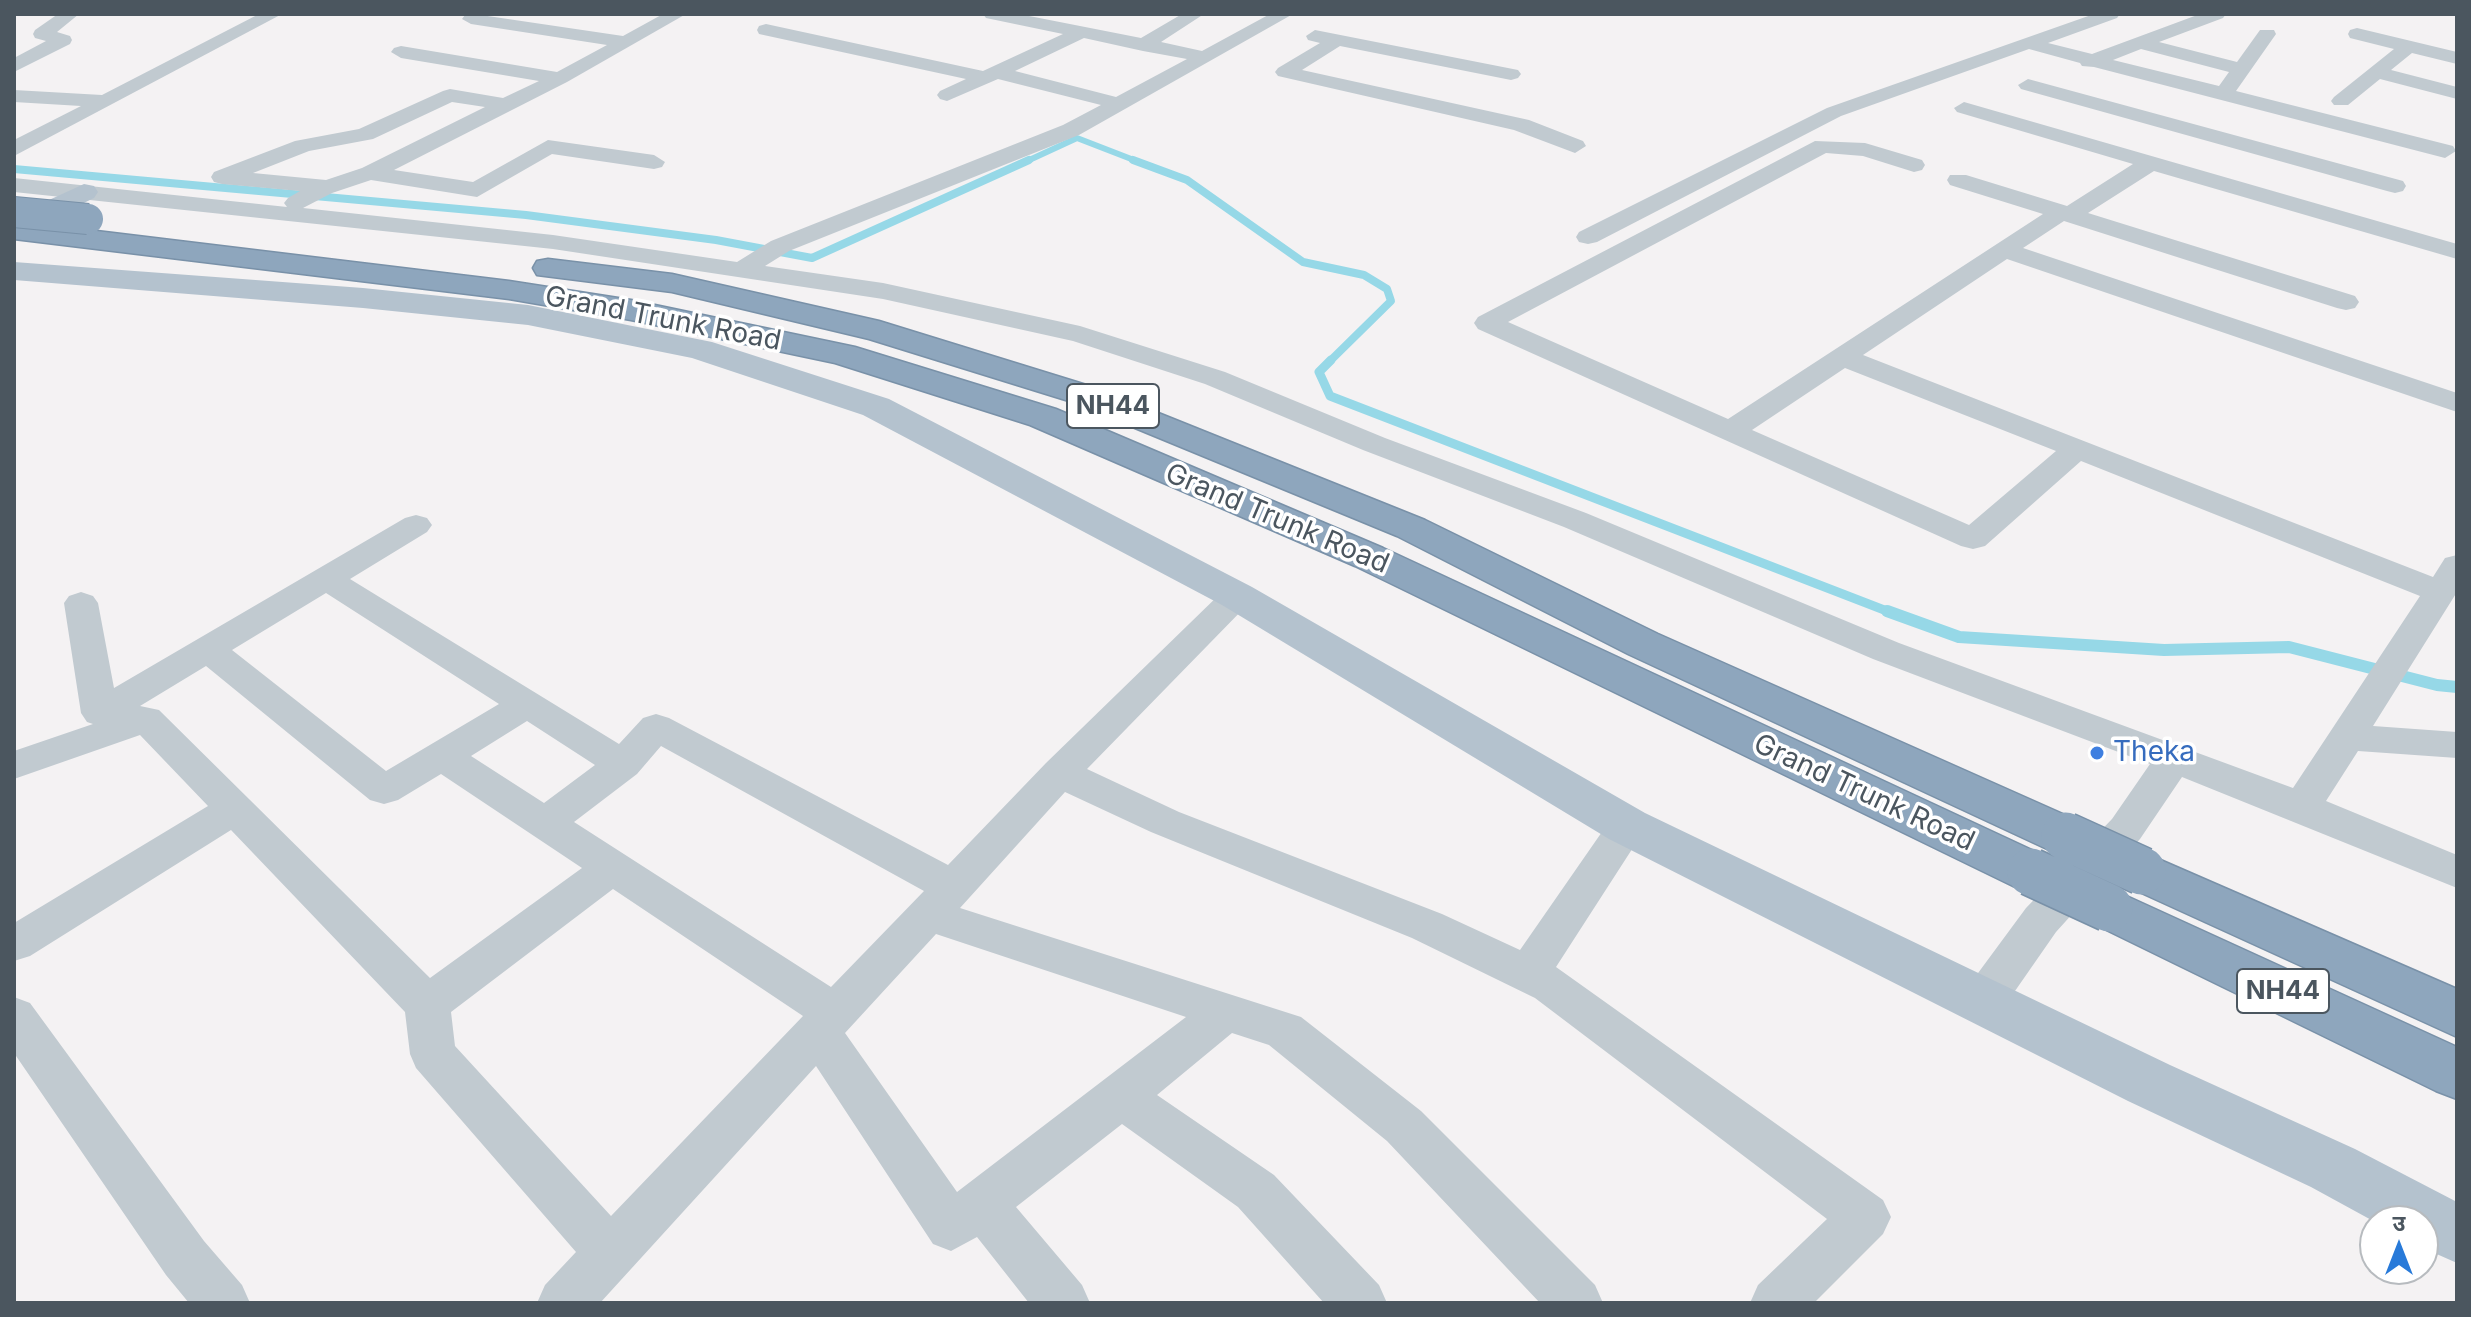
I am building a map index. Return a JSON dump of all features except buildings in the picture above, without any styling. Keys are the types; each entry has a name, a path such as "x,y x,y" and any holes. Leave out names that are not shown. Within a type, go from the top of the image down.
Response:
{"highway":[{"name":"Grand Trunk Road","path":"14,212 77,215 631,310 843,354 1043,417 2048,854 2125,890 2457,1074"},
{"name":"Grand Trunk Road","path":"14,229 77,215"},
{"name":"Grand Trunk Road","path":"2125,890 2457,1014"}],"main road":[{"path":"14,229 77,215"},
{"path":"14,271 363,298 528,315 700,349 876,407 1237,596 1627,826 2149,1083 2333,1168 2457,1234"}],"street":[{"path":"14,66 63,40 42,34 70,14"},
{"path":"14,149 273,14"},
{"path":"296,203 326,187 370,173 560,78 677,14"},
{"path":"768,14 790,19 766,30 1119,104"},
{"path":"992,14 1205,57"},
{"path":"1143,45 1195,14"},
{"path":"760,257 1071,130 1284,14"},
{"path":"1588,237 1834,112 2111,14"},
{"path":"2217,14 2022,87 2407,177"},
{"path":"471,19 626,42"},
{"path":"1262,26 1511,74"},
{"path":"947,95 1082,32"},
{"path":"2224,93 2267,34"},
{"path":"2357,34 2457,58"},
{"path":"1337,40 1285,72 1521,125 1575,146"},
{"path":"2140,43 2242,69"},
{"path":"2030,44 2451,146"},
{"path":"2341,101 2408,47"},
{"path":"401,52 560,78"},
{"path":"2375,72 2457,93"},
{"path":"326,187 222,177 303,146 365,134 450,95 506,105"},
{"path":"14,96 105,101"},
{"path":"1990,99 1964,108 2457,252"},
{"path":"1914,165 1865,150 1823,146 1487,323 1973,539 2077,449"},
{"path":"2347,220 2451,146"},
{"path":"370,173 477,190 548,147 654,162"},
{"path":"1730,431 2004,250 2151,163"},
{"path":"1958,180 2346,302"},
{"path":"14,185 77,215 760,257 883,291 1080,334 1215,378 1374,444 1575,520 1886,651 2302,807 2457,872"},
{"path":"2004,250 2285,326 2457,403"},
{"path":"2285,326 2315,293"},
{"path":"1843,357 2077,449 2448,578 2302,807"},
{"path":"100,713 416,525"},
{"path":"326,579 623,764"},
{"path":"564,1303 1060,773 1237,596"},
{"path":"81,603 100,713"},
{"path":"208,649 384,790 527,704"},
{"path":"100,713 146,719 427,1005 433,1054 611,1253"},
{"path":"14,765 146,719"},
{"path":"545,823 623,764 656,727 940,901 1225,1012 1285,1031 1404,1126 1576,1303"},
{"path":"2346,737 2457,745"},
{"path":"442,756 612,868 826,1022 951,1227 1121,1097 1225,1012"},
{"path":"1983,1001 2041,920 2126,829 2174,759"},
{"path":"1060,773 1165,822 1427,926 1551,985 1865,1217 1777,1303"},
{"path":"14,944 234,809"},
{"path":"1528,974 1627,826"},
{"path":"427,1005 612,868"},
{"path":"14,1016 185,1258 223,1303"},
{"path":"1121,1097 1256,1191 1360,1303"},
{"path":"982,1204 1063,1303"}],"waterway":[{"path":"1025,162 1077,138 1139,162"},
{"path":"14,169 526,215 716,240 812,258 1029,160"},
{"path":"1133,160 1187,180 1303,262 1364,275 1387,289 1391,301 1329,362"},
{"path":"1329,362 1319,372 1330,396 1892,613"},
{"path":"1887,611 1959,637 2164,650 2289,647 2437,685 2457,687"}],"place":[{"name":"Theka","path":"2097,753"}]}
